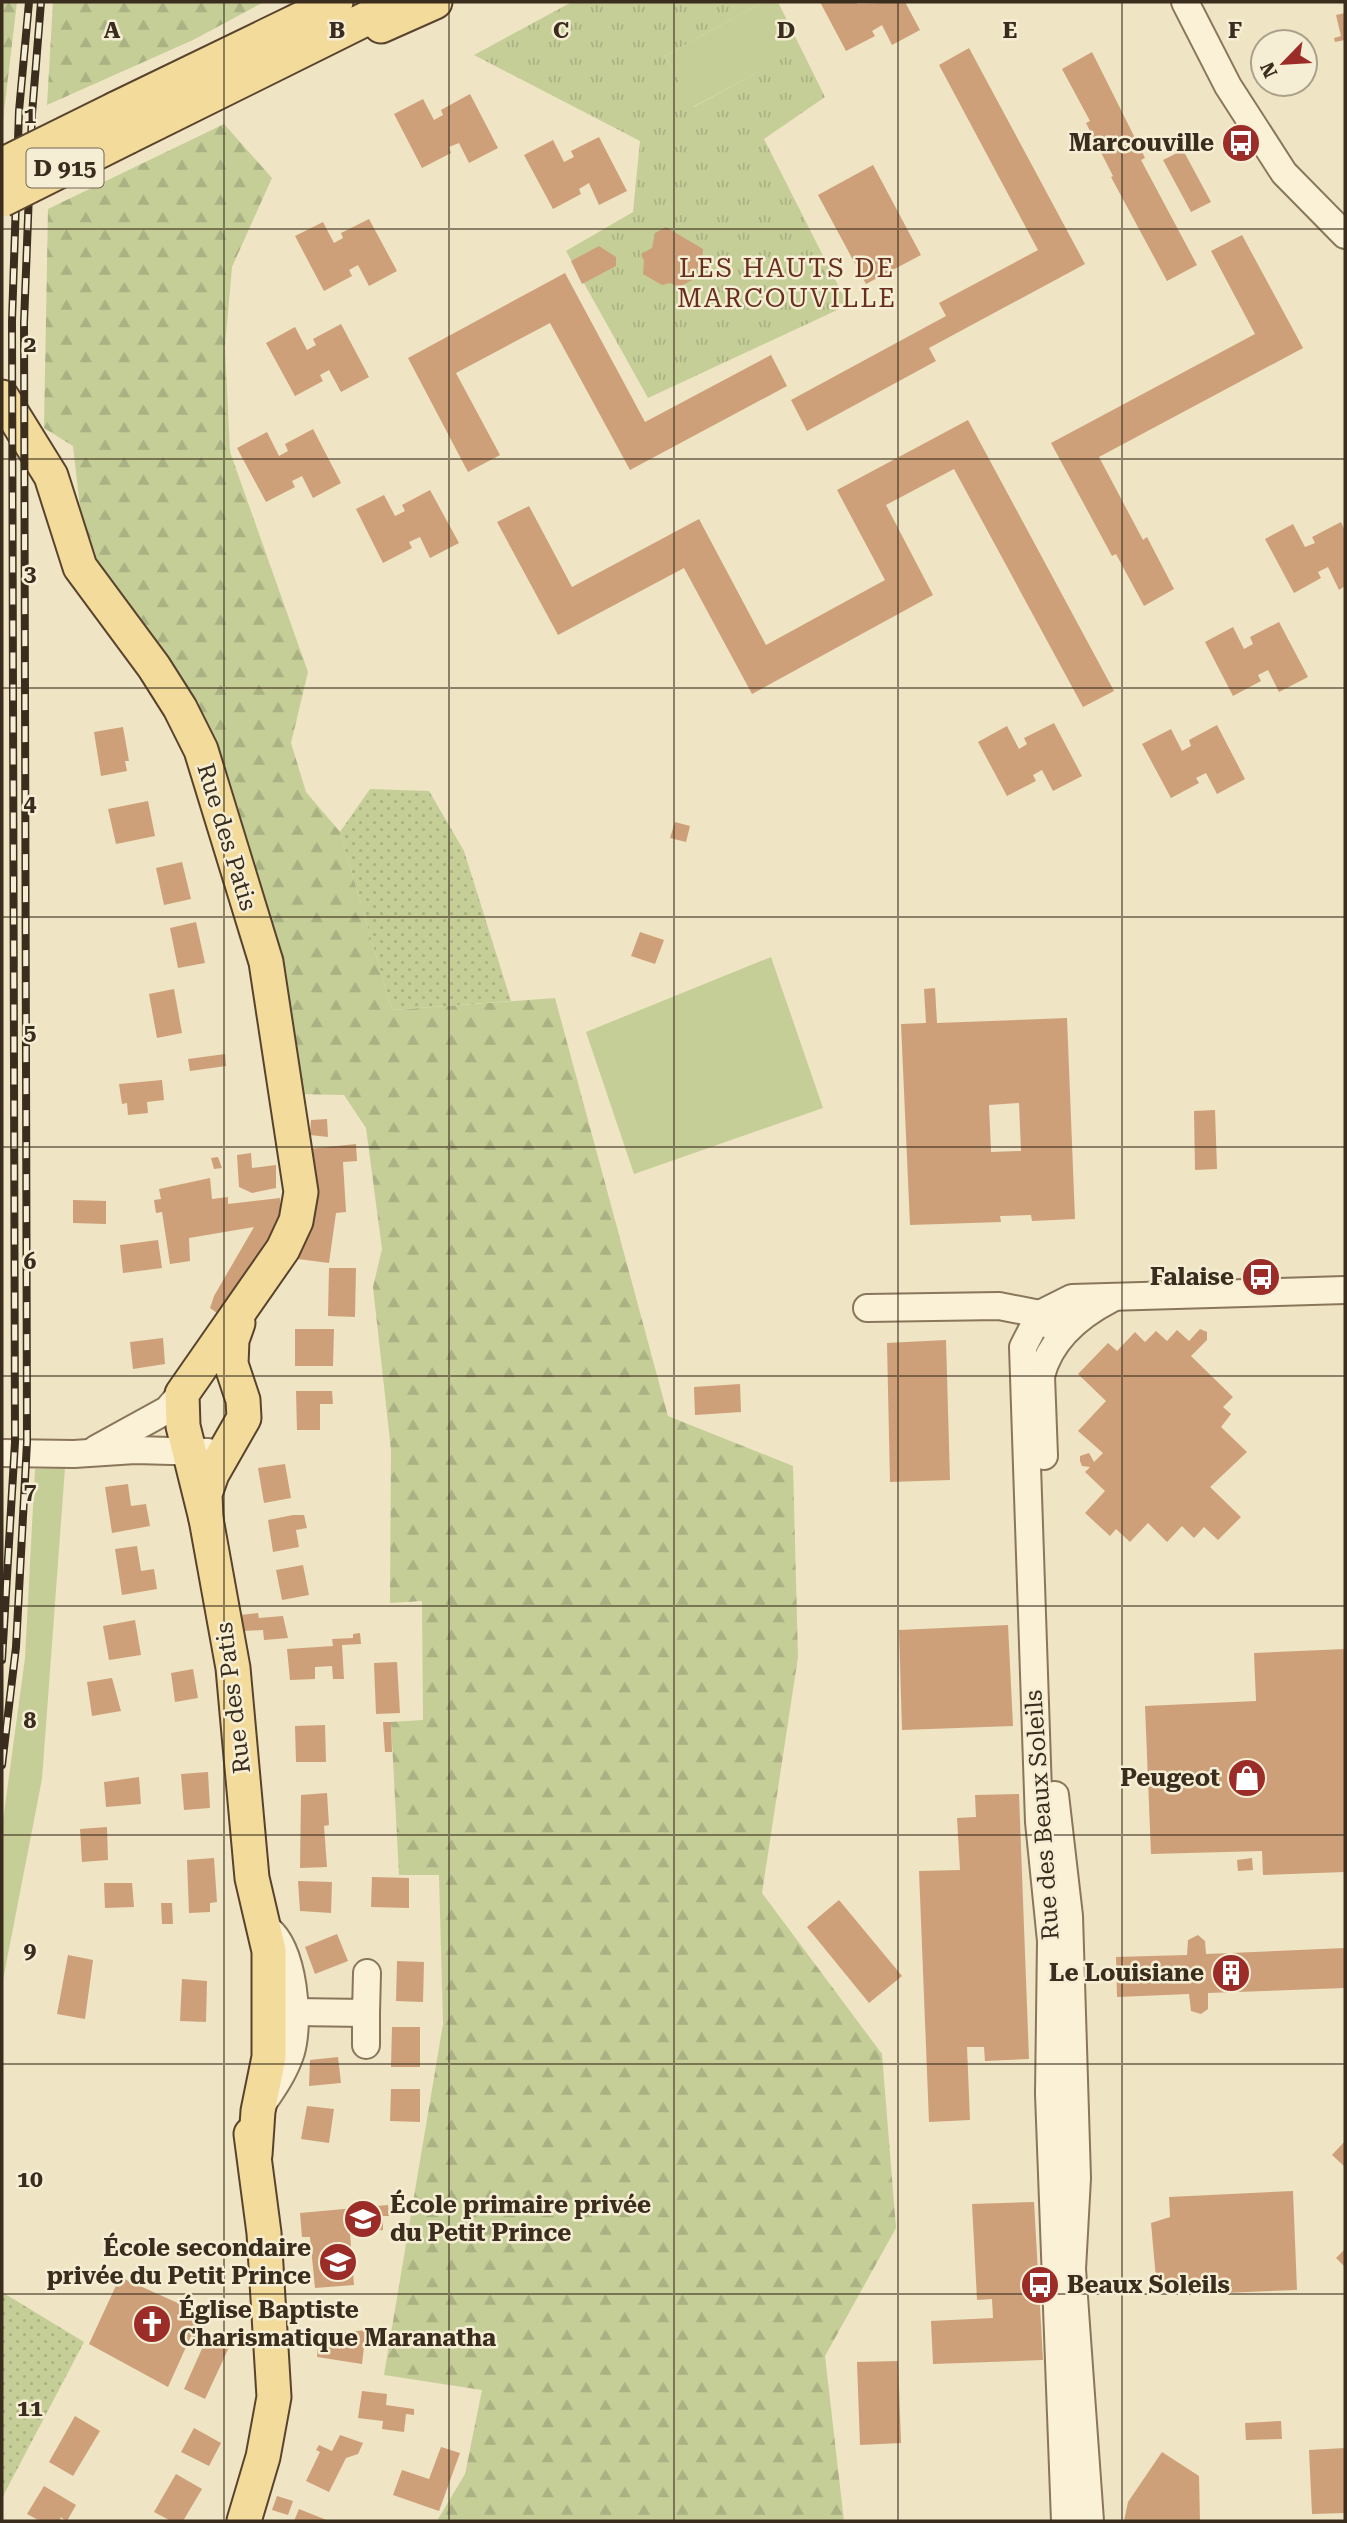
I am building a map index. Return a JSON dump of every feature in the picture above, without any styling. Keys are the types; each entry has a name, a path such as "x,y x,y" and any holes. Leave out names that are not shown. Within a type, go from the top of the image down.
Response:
{"main road":[{"name":"D 915","path":"2,200 122,123 274,32 336,2"},
{"name":"D 915","path":"2,165 220,92 400,2"},
{"path":"220,92 435,2"},
{"name":"Rue des Patis","path":"2,397 51,476 80,567 154,667 180,708 201,750 266,962 301,1192 290,1236 241,1312 188,1386 181,1409 206,1519 233,1668 252,1878 270,1965 270,2041 258,2110 255,2155"},
{"name":"Rue des Patis","path":"206,1519 205,1494 208,1483 244,1418 230,1351 241,1312"},
{"name":"Rue des Patis","path":"244,2521 263,2456 274,2397 271,2316 248,2102 255,2032 255,1959 249,1909 252,1878"}],"street":[{"path":"1185,2 1228,86 1284,173 1345,235"},
{"name":"Rue des Beaux Soleils","path":"1065,2521 1048,2084 1051,1941 1039,1822 1022,1384 1023,1347 1040,1314 1072,1298 1147,1298 1345,1290"},
{"name":"Rue des Beaux Soleils","path":"1090,2521 1072,2269 1077,2178 1069,1916 1056,1816 1041,1387 1044,1365 1057,1341 1080,1318 1111,1299"},
{"path":"867,1308 999,1306 1040,1314 1051,1324 1057,1341"},
{"path":"91,1451 167,1409 204,1372 215,1370 227,1374 239,1389"},
{"path":"2,1454 218,1450 238,1433"},
{"path":"258,2110 283,2074 292,2049 294,2012 289,1970 277,1937 264,1927"},
{"path":"366,2045 368,1973"},
{"path":"294,2012 366,2013"}],"green space":[{"path":"2,2 17,2 2,128"},
{"path":"53,2 264,2 193,40 47,105"},
{"path":"572,2 763,2 665,56 694,107 795,51 769,2 778,2 825,97 764,139 848,305 648,398 566,251 633,212 640,141 474,55"},
{"path":"763,2 769,2 796,51 693,107 665,56"},
{"path":"224,124 272,178 232,267 225,347 230,452 308,672 291,743 306,792 340,832 392,1010 555,998 668,1416 793,1466 798,1657 762,1893 882,2054 896,2228 825,2356 844,2521 437,2521 465,2474 482,2390 384,2375 443,2024 439,1875 399,1875 391,1722 423,1720 422,1601 390,1603 391,1450 373,1287 382,1249 366,1128 344,1095 298,1094 242,833 103,589 83,534 73,446 44,428 48,209"},
{"path":"370,789 429,791 464,851 511,1001 392,1010 340,832"},
{"path":"771,957 823,1108 634,1174 586,1032"},
{"path":"65,1468 42,1779 2,1985 2,1828 25,1658 35,1469"},
{"path":"2,2292 84,2342 2,2498"}],"building":[{"path":"820,2 905,2 920,30 892,45 882,25 872,31 875,36 846,51"},
{"path":"1345,13 1345,40 1335,42 1334,38 1341,36 1336,15"},
{"path":"969,48 1085,264 929,348 936,361 807,431 791,400 946,316 939,303 1038,250 939,65"},
{"path":"1092,52 1145,158 1141,160 1197,265 1167,281 1111,177 1113,176 1086,123 1090,121 1062,69"},
{"path":"470,94 498,148 469,163 459,143 449,147 451,153 422,168 394,114 423,99 434,120 443,115 441,110"},
{"path":"599,137 627,191 599,205 589,183 579,189 581,194 553,209 524,155 553,140 564,162 574,157 571,151"},
{"path":"1183,150 1211,202 1191,212 1163,160"},
{"path":"873,165 921,255 866,284 818,195"},
{"path":"369,219 397,271 369,286 358,265 349,270 352,276 324,291 295,236 323,222 334,243 343,238 341,233"},
{"path":"666,227 703,249 702,264 697,268 696,278 679,287 670,283 662,285 643,274 644,261 641,254 652,248 655,233"},
{"path":"1242,235 1303,348 1099,457 1143,540 1147,537 1174,589 1144,606 1116,554 1112,556 1051,443 1255,334 1211,251"},
{"path":"599,246 616,257 616,266 582,284 571,261"},
{"path":"565,273 645,422 771,355 787,386 630,470 550,323 456,373 500,455 468,472 408,358"},
{"path":"341,324 369,377 341,392 329,370 320,375 323,381 295,396 266,343 295,327 307,350 316,345 313,339"},
{"path":"968,420 1114,691 1083,707 954,469 886,505 933,595 752,694 684,568 558,635 497,522 529,506 572,587 699,519 766,645 885,580 837,490"},
{"path":"313,429 341,483 313,498 302,476 292,481 295,487 266,502 237,448 267,432 279,456 288,451 285,444"},
{"path":"430,490 459,543 430,558 420,537 409,542 412,548 383,563 356,509 384,495 395,516 405,511 402,505"},
{"path":"1341,522 1345,531 1345,586 1339,590 1328,567 1318,572 1321,578 1294,593 1265,539 1293,524 1305,547 1315,543 1312,537"},
{"path":"1279,622 1308,677 1279,692 1268,670 1258,675 1261,681 1233,696 1205,642 1233,627 1244,649 1253,644 1250,637"},
{"path":"1054,723 1082,776 1053,791 1042,770 1033,775 1036,781 1007,796 978,742 1007,726 1019,749 1027,744 1024,738"},
{"path":"1217,725 1245,779 1217,794 1206,773 1196,778 1199,783 1171,798 1142,744 1171,729 1182,751 1191,746 1189,740"},
{"path":"123,727 129,761 125,761 127,771 101,776 94,732"},
{"path":"148,801 155,836 116,844 108,809"},
{"path":"675,822 690,826 686,842 670,838"},
{"path":"182,862 191,899 164,905 156,868"},
{"path":"196,922 205,963 178,968 170,928"},
{"path":"640,932 664,940 655,964 631,956"},
{"path":"935,988 937,1023 1067,1018 1075,1219 1032,1221 1031,1215 1000,1216 1001,1222 910,1225 901,1024 926,1023 924,989","holes":["1019,1103 1021,1151 991,1152 989,1105"]},
{"path":"174,989 182,1033 157,1038 149,994"},
{"path":"225,1054 226,1066 190,1071 188,1059"},
{"path":"162,1080 164,1100 147,1102 148,1113 128,1115 127,1103 122,1104 119,1084"},
{"path":"1215,1110 1217,1169 1195,1170 1194,1111"},
{"path":"327,1119 328,1137 310,1135 311,1120"},
{"path":"356,1144 357,1161 343,1162 346,1212 336,1213 329,1263 298,1259 312,1214 308,1149"},
{"path":"251,1153 252,1168 276,1165 276,1188 252,1193 239,1187 237,1155"},
{"path":"218,1157 222,1168 214,1169 211,1158"},
{"path":"210,1178 212,1199 228,1197 228,1204 280,1198 281,1219 224,1318 210,1308 214,1296 254,1227 189,1238 190,1261 170,1264 162,1212 156,1213 154,1200 161,1199 159,1189"},
{"path":"73,1200 106,1201 106,1224 73,1223"},
{"path":"158,1240 162,1268 123,1273 120,1245"},
{"path":"329,1268 356,1268 355,1317 328,1316"},
{"path":"295,1329 334,1329 333,1366 295,1366"},
{"path":"1200,1329 1207,1332 1207,1340 1191,1356 1233,1397 1223,1407 1231,1414 1221,1427 1247,1452 1210,1487 1241,1517 1218,1540 1204,1527 1194,1538 1182,1526 1167,1542 1148,1523 1130,1542 1116,1529 1110,1536 1085,1513 1105,1491 1085,1472 1090,1467 1082,1466 1080,1461 1080,1456 1089,1453 1094,1462 1103,1453 1078,1431 1106,1401 1078,1374 1108,1343 1117,1351 1135,1332 1145,1342 1156,1331 1167,1341 1177,1330 1189,1341"},
{"path":"163,1338 165,1364 133,1369 130,1342"},
{"path":"946,1340 950,1480 890,1482 887,1343"},
{"path":"740,1384 741,1412 695,1415 694,1387"},
{"path":"296,1391 332,1391 333,1404 320,1404 320,1430 297,1430"},
{"path":"285,1464 291,1498 264,1503 258,1468"},
{"path":"128,1484 131,1506 146,1504 150,1526 112,1533 105,1487"},
{"path":"304,1515 307,1528 296,1530 299,1547 273,1552 268,1520"},
{"path":"137,1546 141,1571 154,1569 157,1589 122,1595 115,1549"},
{"path":"303,1565 309,1595 282,1600 276,1570"},
{"path":"258,1613 259,1618 283,1616 288,1638 264,1640 263,1630 243,1631 240,1615"},
{"path":"135,1620 141,1655 109,1660 103,1626"},
{"path":"1008,1625 1013,1726 902,1730 899,1630"},
{"path":"360,1633 361,1644 342,1645 344,1679 333,1679 332,1666 315,1667 315,1679 290,1680 287,1649 333,1646 332,1639 353,1638 353,1634"},
{"name":"Peugeot","path":"1345,1649 1345,1872 1263,1875 1262,1851 1151,1854 1145,1706 1256,1701 1254,1653"},
{"path":"397,1662 400,1713 376,1714 374,1663"},
{"path":"193,1669 198,1698 175,1702 171,1673"},
{"path":"112,1678 121,1711 92,1716 87,1682"},
{"path":"383,1722 391,1722 392,1752 385,1752"},
{"path":"325,1725 326,1762 296,1762 295,1726"},
{"path":"208,1772 210,1808 184,1810 181,1774"},
{"path":"139,1777 141,1804 106,1807 104,1782"},
{"path":"327,1793 329,1825 324,1826 327,1867 300,1868 301,1795"},
{"path":"1019,1794 1029,2059 985,2061 984,2047 967,2047 970,2120 929,2122 919,1871 960,1870 957,1818 976,1817 975,1795"},
{"path":"107,1827 108,1860 82,1862 80,1829"},
{"path":"214,1858 217,1902 210,1903 210,1912 189,1913 187,1860"},
{"path":"1252,1858 1253,1870 1238,1871 1237,1860"},
{"path":"372,1877 409,1878 409,1908 371,1907"},
{"path":"298,1881 332,1882 331,1913 300,1911"},
{"path":"104,1883 132,1883 134,1907 105,1908"},
{"path":"839,1900 902,1976 869,2003 807,1927"},
{"path":"161,1903 172,1903 173,1924 162,1924"},
{"path":"337,1934 348,1961 315,1974 305,1947"},
{"name":"Le Louisiane","path":"1198,1935 1205,1941 1206,1954 1345,1948 1345,1988 1208,1993 1208,2009 1201,2014 1191,2011 1189,1994 1117,1997 1116,1957 1187,1955 1188,1940"},
{"path":"68,1955 93,1960 85,2019 57,2014"},
{"path":"397,1961 424,1962 423,2002 396,2001"},
{"path":"182,1979 207,1981 206,2022 180,2021"},
{"path":"392,2027 420,2027 420,2067 391,2067"},
{"path":"338,2057 341,2083 309,2086 310,2060"},
{"path":"391,2089 420,2089 420,2122 390,2121"},
{"path":"307,2106 334,2109 329,2143 301,2139"},
{"path":"1345,2141 1345,2167 1332,2155"},
{"path":"1293,2191 1297,2290 1174,2295 1173,2291 1157,2290 1151,2223 1170,2217 1169,2197"},
{"path":"1034,2202 1043,2360 933,2364 931,2321 993,2318 992,2299 977,2300 972,2204"},
{"path":"388,2205 389,2216 383,2216 383,2230 350,2233 354,2285 315,2288 310,2237 302,2237 300,2213"},
{"path":"1345,2249 1345,2267 1336,2258"},
{"name":"Église Baptiste Charismatique Maranatha","path":"120,2277 180,2304 182,2299 211,2313 199,2340 191,2336 168,2387 89,2344"},
{"path":"366,2330 362,2364 317,2357 319,2335"},
{"path":"209,2333 231,2343 205,2399 184,2389"},
{"path":"898,2361 901,2443 860,2445 857,2362"},
{"path":"362,2391 387,2394 386,2405 414,2409 414,2415 406,2414 404,2432 382,2429 383,2421 358,2418"},
{"path":"75,2416 100,2431 73,2476 49,2462"},
{"path":"1281,2421 1282,2439 1246,2440 1245,2423"},
{"path":"194,2428 221,2443 209,2466 181,2452"},
{"path":"340,2435 363,2443 358,2454 346,2458 329,2492 306,2481 320,2452 316,2450 319,2445 332,2451"},
{"path":"441,2447 460,2453 439,2511 393,2495 402,2470 429,2479"},
{"path":"1345,2448 1345,2513 1312,2514 1309,2450"},
{"path":"1162,2452 1199,2476 1200,2521 1124,2521 1128,2502"},
{"path":"176,2474 202,2489 183,2521 171,2521 154,2512"},
{"path":"44,2486 76,2505 67,2521 60,2517 61,2521 40,2521 27,2514"},
{"path":"277,2496 293,2501 288,2515 272,2510"},
{"path":"299,2509 329,2521 294,2521"}],"railway":[{"path":"2,1660 15,1442 12,321 19,111 29,2"},
{"path":"2,1765 16,1647 27,1442 24,323 32,114 41,2"}],"place":[{"name":"Marcouville","path":"1241,143"},
{"name":"Falaise","path":"1261,1277"},
{"name":"Peugeot","path":"1247,1778"},
{"name":"Le Louisiane","path":"1231,1973"},
{"name":"École primaire privée du Petit Prince","path":"363,2219"},
{"name":"École secondaire privée du Petit Prince","path":"338,2262"},
{"name":"Beaux Soleils","path":"1040,2285"},
{"name":"Église Baptiste Charismatique Maranatha","path":"152,2324"}],"district":[{"name":"LES HAUTS DE MARCOUVILLE","path":"787,283"}]}
